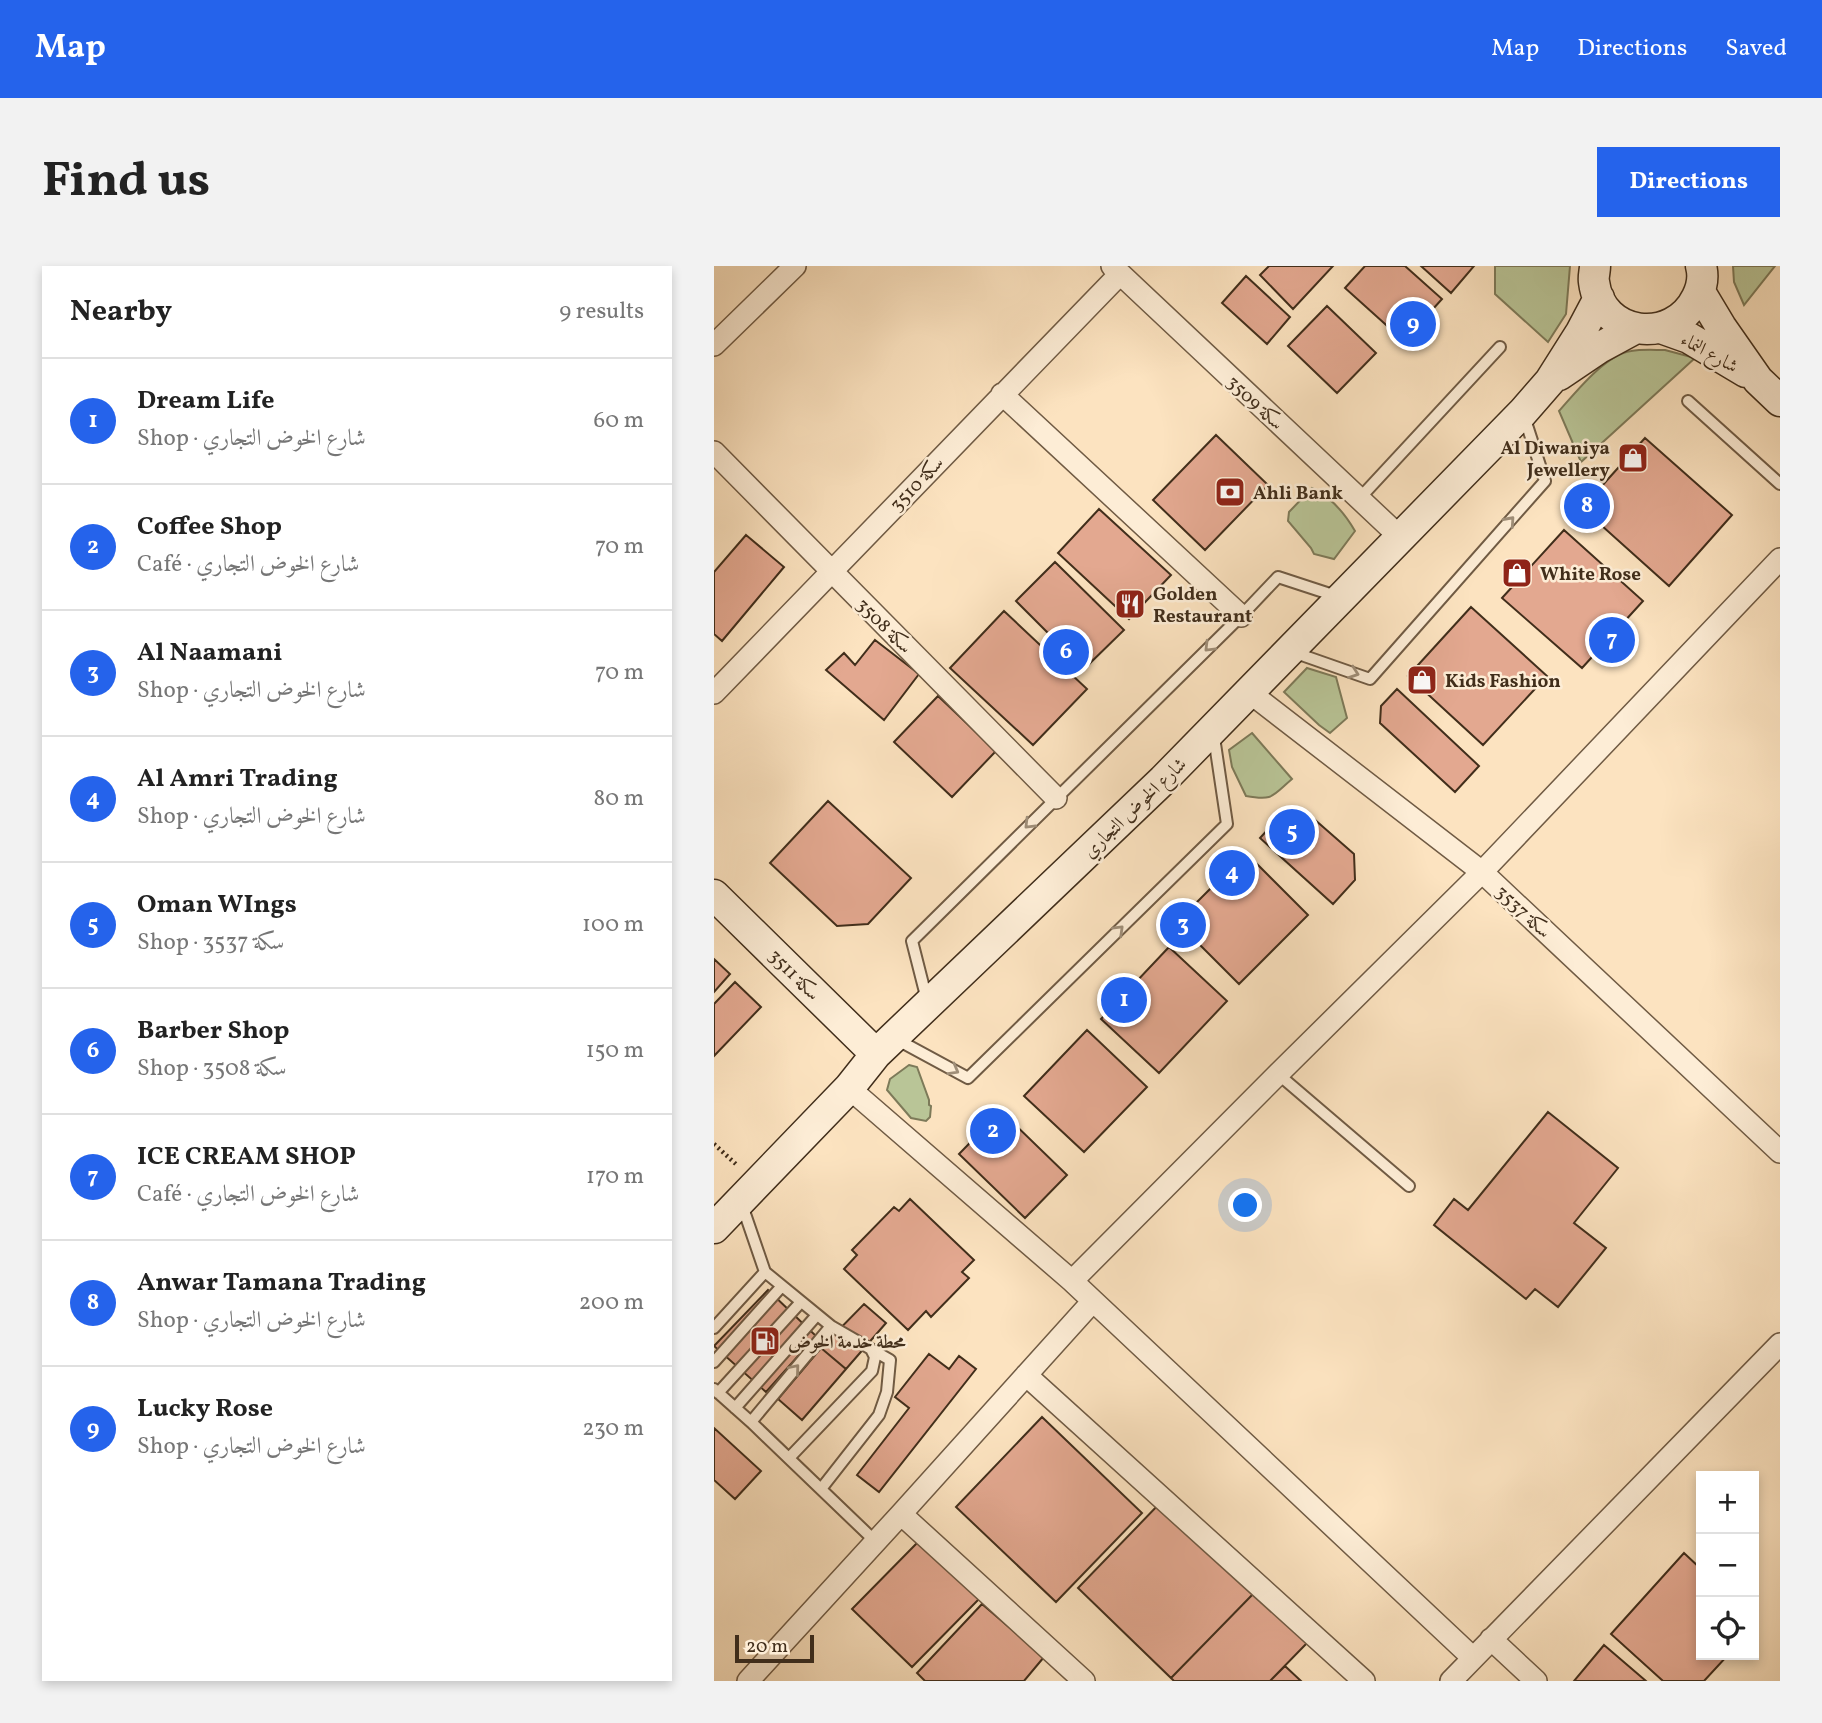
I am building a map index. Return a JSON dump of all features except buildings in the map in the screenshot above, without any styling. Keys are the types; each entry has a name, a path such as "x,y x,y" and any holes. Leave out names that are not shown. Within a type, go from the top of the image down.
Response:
{"street":[{"path":"714,345 795,266"},
{"path":"1595,266 1594,281 1599,298"},
{"name":"سكة 3510","path":"714,693 1002,394 1116,270"},
{"name":"سكة 3509","path":"1116,270 1400,537"},
{"name":"شارع النماء","path":"1702,274 1721,327 1758,380"},
{"name":"شارع الخوض التجاري","path":"1550,381 1599,348 1648,328 1678,321 1692,309 1702,274"},
{"name":"شارع النماء","path":"1599,298 1608,312 1621,322 1689,338 1716,352 1758,380 1780,401"},
{"name":"شارع الخوض التجاري","path":"714,1228 849,1088 885,1046 1163,780 1523,412 1550,381 1599,298"},
{"path":"1002,394 1241,616"},
{"name":"سكة 3508","path":"714,452 1056,798"},
{"path":"1072,1281 1482,872 1780,559"},
{"name":"سكة 3537","path":"1249,692 1482,872 1780,1152"},
{"name":"سكة 3511","path":"714,895 885,1046"},
{"path":"849,1088 1072,1281 1473,1658"},
{"path":"748,1681 1093,1301"},
{"path":"1451,1681 1780,1344"},
{"path":"1026,1375 1364,1681"},
{"path":"901,1514 1084,1681"},
{"path":"1491,1639 1536,1681"}],"lane":[{"path":"1359,499 1500,347"},
{"path":"1688,401 1780,484"},
{"path":"1290,651 1370,678 1545,481 1523,412"},
{"path":"928,1005 912,941 1278,577 1342,598"},
{"path":"885,1046 968,1078 1227,824 1213,730"},
{"path":"1278,1073 1409,1186"},
{"path":"740,1200 765,1272 831,1326 890,1360 887,1392 879,1415 821,1489"},
{"path":"714,1328 765,1272"},
{"path":"714,1362 782,1286"},
{"path":"801,1301 716,1391 876,1542"},
{"path":"735,1408 817,1315"},
{"path":"751,1422 831,1326"},
{"path":"789,1458 872,1371 875,1357 871,1349"}],"green space":[{"path":"1495,266 1570,266 1566,314 1548,342 1495,294"},
{"path":"1733,266 1775,266 1744,305 1734,282"},
{"path":"1665,350 1695,358 1581,462 1559,411 1592,375 1611,359 1631,351"},
{"path":"1312,488 1336,506 1355,531 1334,559 1314,554 1288,521 1289,512"},
{"path":"1307,668 1336,677 1347,718 1330,733 1284,692"},
{"path":"1252,733 1292,779 1272,796 1246,796 1232,767 1229,750"},
{"path":"909,1065 917,1067 931,1106 930,1117 926,1121 911,1118 887,1090 890,1079"}],"place":[{"name":"Lucky Rose","path":"1413,324"},
{"name":"Al Diwaniya Jewellery","path":"1633,458"},
{"name":"Ahli Bank","path":"1230,492"},
{"name":"Anwar Tamana Trading","path":"1587,506"},
{"name":"White Rose","path":"1517,573"},
{"name":"Golden Restaurant","path":"1130,604"},
{"name":"ICE CREAM SHOP","path":"1612,640"},
{"name":"Barber Shop","path":"1066,652"},
{"name":"Kids Fashion","path":"1422,680"},
{"name":"Oman WIngs","path":"1292,832"},
{"name":"Al Amri Trading","path":"1232,873"},
{"name":"Al Naamani","path":"1183,925"},
{"name":"Dream Life","path":"1124,1000"},
{"name":"Coffee Shop","path":"993,1131"},
{"name":"محطة خدمة الخوض","path":"765,1341"}]}
